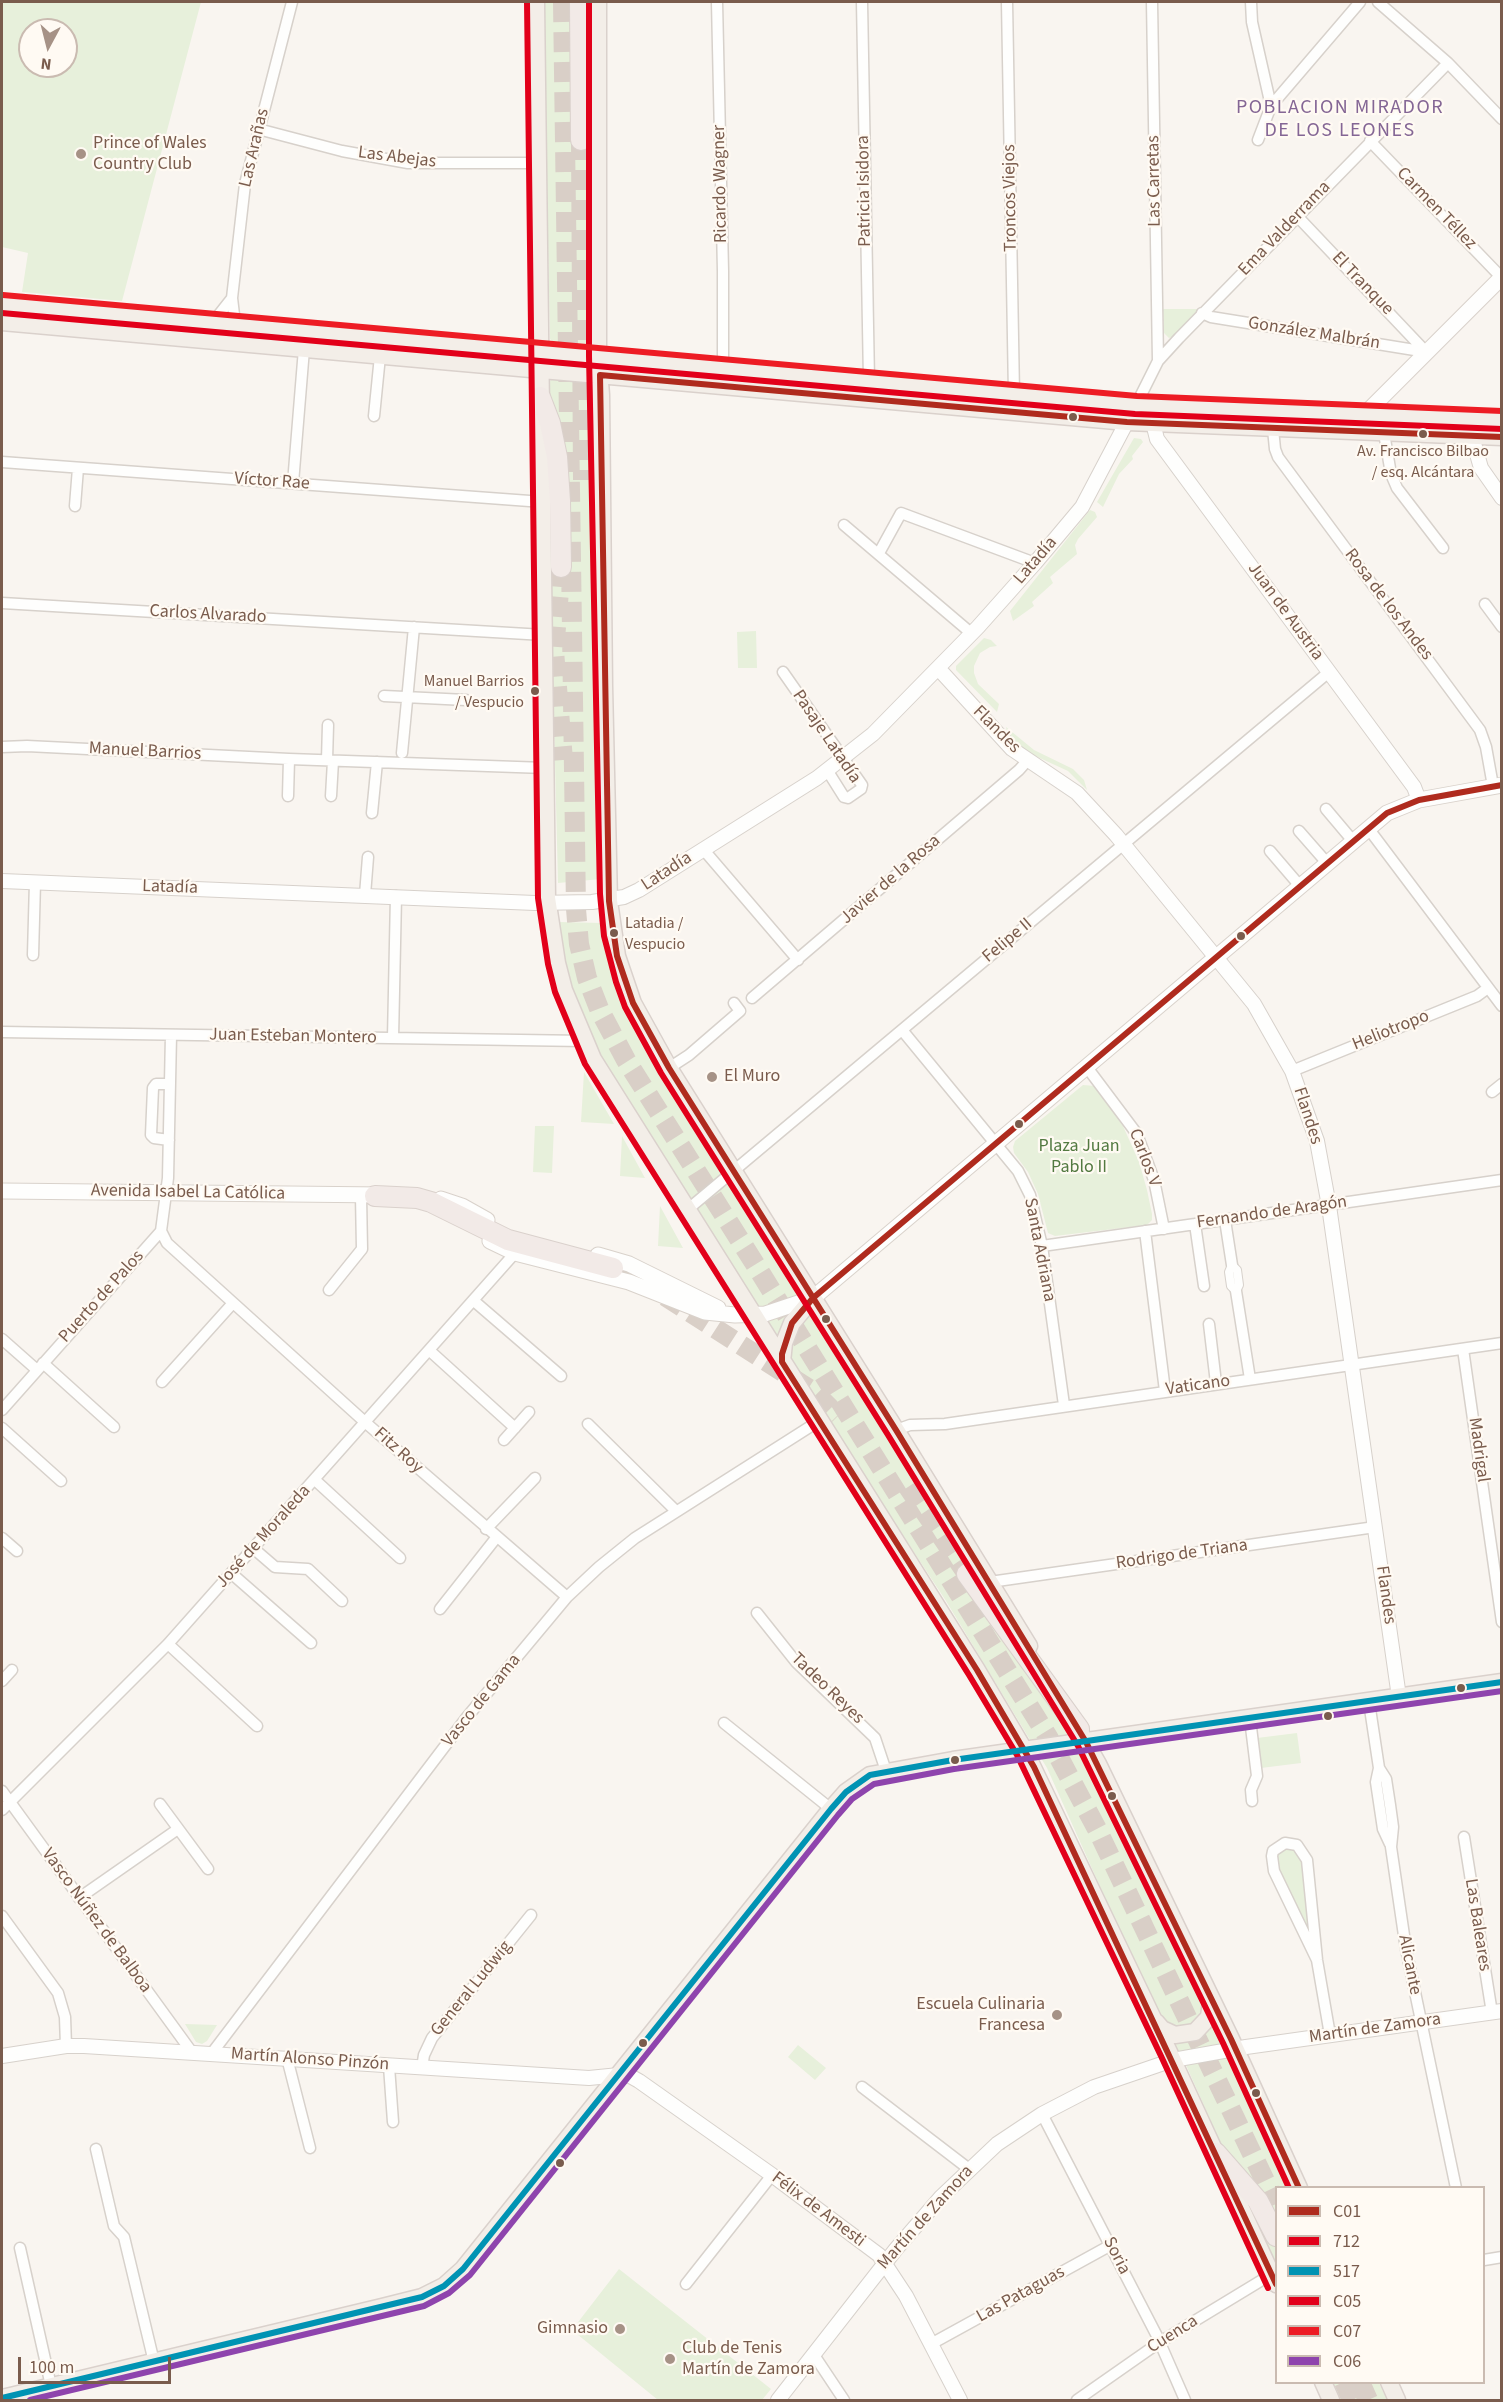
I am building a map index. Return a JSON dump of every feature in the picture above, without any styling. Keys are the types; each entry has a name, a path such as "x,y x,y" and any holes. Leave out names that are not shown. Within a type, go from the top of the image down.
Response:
{"highway":[{"path":"580,2 581,140"},
{"path":"540,397 550,423 557,457 561,567"},
{"path":"368,1196 417,1198 431,1202 508,1240 613,1268"},
{"path":"967,1575 1083,1736"},
{"path":"1216,2153 1258,2201 1275,2234"}],"main road":[{"path":"536,2 547,903 561,981 593,1059 977,1670 1025,1751 1154,2019 1274,2279"},
{"path":"598,2 598,356 609,901 615,945 624,979 633,1003 669,1068 896,1430 1083,1736 1235,2049 1299,2186"},
{"path":"1340,430 1364,415 1501,277"},
{"path":"2,304 1136,405 1502,420"},
{"path":"2,322 1127,422 1502,437"},
{"path":"201,340 227,333 235,323"},
{"path":"1153,423 1159,415 1175,407"},
{"name":"Avenida Isabel La Católica","path":"368,1196 417,1203 515,1253 629,1282 693,1308 735,1315 780,1311 813,1298 1387,813 1419,800 1497,786"},
{"name":"Avenida Isabel La Católica","path":"2,1191 420,1195 462,1206 511,1233 629,1264 735,1315"},
{"path":"782,1362 784,1343 792,1323 813,1298"},
{"path":"2,2398 422,2296 444,2286 463,2269 831,1809 858,1782 870,1775 1025,1751 1083,1736 1250,1719 1502,1682"},
{"path":"1154,2019 1168,2033 1187,2035 1195,2032 1205,2023 1211,2011 1211,2001"},
{"path":"1324,2384 1331,2400"},
{"path":"1390,2384 1397,2400"}],"street":[{"name":"Las Arañas","path":"235,323 232,298 245,184 292,2"},
{"name":"Ricardo Wagner","path":"717,2 723,367"},
{"name":"Patricia Isidora","path":"862,2 869,380"},
{"name":"Troncos Viejos","path":"1007,2 1014,394"},
{"name":"Las Carretas","path":"1152,2 1158,361"},
{"path":"1251,2 1252,22 1271,106"},
{"path":"1258,140 1271,106 1360,2"},
{"path":"1378,2 1448,63 1502,119"},
{"name":"Ema Valderrama","path":"1136,405 1158,361 1448,63"},
{"name":"Las Abejas","path":"258,129 342,151 408,163 538,163"},
{"name":"Carmen Téllez","path":"1370,141 1501,277"},
{"name":"El Tranque","path":"1297,216 1427,352"},
{"path":"211,321 232,298"},
{"name":"González Malbrán","path":"1202,314 1427,352"},
{"path":"292,483 304,349"},
{"path":"374,416 380,356"},
{"name":"Latadía","path":"2,881 547,903 609,901 639,890 817,778 873,734 939,668 1035,563 1082,507 1136,405"},
{"path":"1467,419 1481,468 1502,498"},
{"name":"Juan de Austria","path":"1153,423 1156,439 1414,787 1419,800"},
{"name":"Rosa de los Andes","path":"1273,429 1278,457 1480,730 1497,786"},
{"path":"1384,433 1391,474 1397,488 1443,548"},
{"name":"Víctor Rae","path":"2,462 543,502"},
{"path":"75,506 78,468"},
{"path":"879,553 901,513 1035,563"},
{"path":"844,525 971,633"},
{"name":"Carlos Alvarado","path":"2,603 544,635"},
{"path":"1485,604 1502,627"},
{"path":"402,753 414,627"},
{"name":"Flandes","path":"939,668 996,733 1027,760 1077,793 1124,844 1254,1004 1292,1071 1317,1141 1329,1206 1399,1697"},
{"name":"Pasaje Latadía","path":"783,672 862,785 861,789 848,798 844,797 827,770"},
{"name":"Felipe II","path":"687,1210 1329,672"},
{"path":"384,696 466,699"},
{"path":"328,726 331,796"},
{"name":"Manuel Barrios","path":"2,747 27,746 289,759 545,768"},
{"path":"288,796 289,759"},
{"name":"Javier de la Rosa","path":"752,998 1019,770 1027,760"},
{"path":"372,813 378,762"},
{"path":"1326,809 1353,841"},
{"path":"1368,828 1502,1006"},
{"path":"1299,831 1327,863"},
{"path":"703,849 798,960"},
{"path":"1270,850 1300,886"},
{"path":"365,895 368,857"},
{"path":"33,955 35,882"},
{"path":"393,1038 396,896"},
{"name":"Heliotropo","path":"1292,1071 1478,996 1488,988"},
{"path":"669,1068 689,1055 740,1011 734,1004"},
{"name":"Santa Adriana","path":"902,1030 1018,1171 1030,1195 1042,1246 1064,1405"},
{"name":"Juan Esteban Montero","path":"2,1032 584,1041"},
{"path":"161,1232 169,1140 171,1035"},
{"name":"Carlos V","path":"1086,1066 1137,1134 1154,1180 1164,1229"},
{"path":"169,1140 154,1138 151,1135 153,1088 156,1084 170,1084"},
{"path":"1492,1092 1502,1084"},
{"name":"Fernando de Aragón","path":"1042,1246 1502,1180"},
{"path":"329,1290 362,1249 368,1196"},
{"path":"1225,1220 1232,1266 1237,1270 1239,1285 1236,1291 1250,1379"},
{"path":"1195,1224 1204,1286"},
{"name":"Fitz Roy","path":"161,1232 167,1243 366,1423 496,1538 567,1597"},
{"name":"Puerto de Palos","path":"2,1410 161,1232"},
{"path":"1145,1232 1165,1390"},
{"name":"José de Moraleda","path":"6,1806 168,1644 515,1253"},
{"path":"474,1301 561,1376"},
{"path":"162,1382 233,1303"},
{"path":"1209,1324 1216,1383"},
{"path":"2,1339 40,1366 114,1427"},
{"name":"Vaticano","path":"896,1430 910,1425 945,1424 1165,1390 1502,1343"},
{"name":"Madrigal","path":"1463,1349 1502,1622"},
{"path":"430,1351 515,1428"},
{"path":"504,1440 529,1412"},
{"name":"Vasco de Gama","path":"212,2053 460,1726 567,1597 616,1552 676,1511 819,1421"},
{"path":"588,1424 676,1511"},
{"path":"2,1428 62,1481"},
{"path":"486,1529 535,1478"},
{"path":"315,1480 400,1558"},
{"name":"Rodrigo de Triana","path":"990,1582 1375,1527"},
{"path":"2,1538 17,1551"},
{"path":"440,1609 496,1538"},
{"path":"253,1548 275,1567 308,1569 342,1601"},
{"path":"231,1573 311,1643"},
{"name":"Tadeo Reyes","path":"757,1613 796,1662 875,1738 886,1771"},
{"path":"168,1644 256,1726"},
{"path":"2,1681 12,1670"},
{"name":"Alicante","path":"1369,1702 1379,1767 1376,1782 1383,1829 1391,1847 1401,1923 1456,2186"},
{"path":"1250,1719 1257,1776 1251,1790 1252,1801"},
{"path":"724,1723 831,1809"},
{"name":"Vasco Núñez de Balboa","path":"2,1791 6,1806 80,1898 191,2051"},
{"path":"160,1804 208,1869"},
{"path":"80,1898 177,1829"},
{"name":"Las Baleares","path":"1464,1837 1497,2012"},
{"path":"1317,1960 1274,1870 1273,1851 1285,1843 1297,1845 1306,1860 1317,1960 1330,2035"},
{"name":"General Ludwig","path":"422,2068 424,2055 432,2038 531,1915"},
{"path":"2,1916 58,1993 64,2017 66,2046"},
{"name":"Martín de Zamora","path":"778,2400 919,2221 969,2169 997,2144 1042,2114 1094,2087 1173,2060 1497,2012"},
{"name":"Martín Alonso Pinzón","path":"2,2052 66,2046 191,2051 589,2078 619,2075"},
{"path":"287,2058 310,2148"},
{"path":"389,2066 393,2122"},
{"name":"Félix de Amesti","path":"619,2075 639,2080 879,2255 931,2344 960,2400"},
{"path":"862,2087 969,2169"},
{"name":"Soria","path":"1042,2114 1160,2342 1185,2400"},
{"path":"96,2149 114,2226 124,2237 154,2362"},
{"path":"686,2284 772,2175"},
{"name":"Las Pataguas","path":"931,2344 1111,2245"},
{"path":"20,2248 51,2386"},
{"path":"1485,2260 1502,2257"},
{"name":"Cuenca","path":"1077,2400 1160,2342 1274,2279"},
{"path":"814,2355 844,2400"}],"green space":[{"name":"Prince of Wales Country Club","path":"2,2 201,2 122,301 22,292 28,253 2,247"},
{"path":"543,2 593,2 591,343 588,345 554,343 550,339"},
{"path":"1163,309 1200,309 1174,336 1169,338 1164,333"},
{"path":"650,368 1094,408 1094,412 650,372"},
{"path":"552,379 589,382 591,387 601,879 558,883 551,604 549,382"},
{"path":"1134,438 1141,439 1143,442 1132,456 1133,459 1119,474 1103,507 1097,502"},
{"path":"1090,510 1095,512 1097,517 1078,539 1075,545 1077,554 1050,577 1053,583 1032,602 1034,606 1013,621 1010,611"},
{"path":"756,631 757,668 738,668 737,632"},
{"path":"984,638 991,640 997,646 980,653 974,666 974,673 978,684 999,704 997,712 956,670 956,666"},
{"path":"1006,727 1034,750 1073,769 1084,780 1087,790 1068,771 1031,754 1008,736"},
{"path":"559,922 602,923 613,978 635,1025 988,1593 1063,1721 1087,1764 1226,2043 1175,2054 1047,1768 946,1601 833,1429 597,1050 577,1008 566,968"},
{"path":"584,1072 614,1124 581,1122"},
{"name":"Plaza Juan Pablo II","path":"1083,1085 1095,1086 1123,1126 1139,1162 1147,1190 1152,1220 1147,1225 1055,1236 1048,1233 1038,1194 1028,1172 1014,1153 1013,1147 1015,1141"},
{"path":"535,1126 554,1126 552,1173 533,1172"},
{"path":"622,1136 645,1178 620,1176"},
{"path":"660,1206 683,1248 658,1246"},
{"path":"1297,1733 1301,1763 1261,1768 1257,1738"},
{"path":"1291,1849 1297,1853 1302,1862 1311,1936 1278,1871 1277,1855 1284,1850"},
{"path":"185,2024 217,2025 207,2041 202,2044 196,2042"},
{"path":"798,2045 826,2068 815,2080 788,2057"},
{"path":"1230,2056 1292,2186 1275,2186 1275,2266 1186,2065"},
{"name":"Club de Tenis Martín de Zamora","path":"619,2269 771,2389 762,2400 658,2400 572,2330"},
{"path":"1329,2384 1379,2384 1387,2400 1337,2400"}],"tunnel":[{"path":"563,2 576,909 579,944 587,978 600,1011 626,1060 1048,1737 1097,1829 1275,2202"},
{"path":"581,140 583,480"},
{"path":"561,567 554,651 563,760"},
{"path":"613,1268 629,1273 814,1392 838,1416"},
{"path":"908,1487 967,1574"},
{"path":"1345,2384 1352,2400"},
{"path":"1361,2384 1368,2400"}],"transit line":[{"name":"712","path":"527,2 538,898 548,964 555,992 585,1064 1017,1755 1161,2056 1268,2288"},
{"name":"712","path":"589,2 589,356 600,894 604,936 616,982 625,1007 661,1073 888,1435 1078,1746 1223,2043 1288,2186"},
{"name":"C07","path":"3,295 1137,396 1502,411"},
{"name":"C05","path":"2,313 1135,414 1502,429"},
{"name":"C01","path":"1298,2186 1231,2039 1086,1742 896,1430 669,1068 633,1003 617,956 609,901 600,375 1127,422 1502,437"},
{"name":"C01","path":"1275,2282 1034,1767 977,1670 782,1362 782,1354 792,1323 813,1298 1387,813 1419,800 1502,785"},
{"name":"517","path":"2,2398 422,2297 444,2286 463,2269 831,1809 846,1792 870,1775 953,1760 1502,1682"},
{"name":"C06","path":"30,2400 424,2306 449,2293 470,2275 838,1815 852,1799 874,1784 954,1769 1502,1691"}],"place":[{"name":"Prince of Wales Country Club","path":"81,154"},
{"name":"Av. Francisco Bilbao / esq. Alcántara","path":"1423,434"},
{"name":"Manuel Barrios / Vespucio","path":"535,691"},
{"name":"Latadia / Vespucio","path":"614,933"},
{"name":"El Muro","path":"712,1077"},
{"name":"Escuela Culinaria Francesa","path":"1057,2015"},
{"name":"Gimnasio","path":"620,2329"},
{"name":"Club de Tenis Martín de Zamora","path":"670,2359"}],"district":[{"name":"POBLACION MIRADOR DE LOS LEONES","path":"1340,120"}]}
